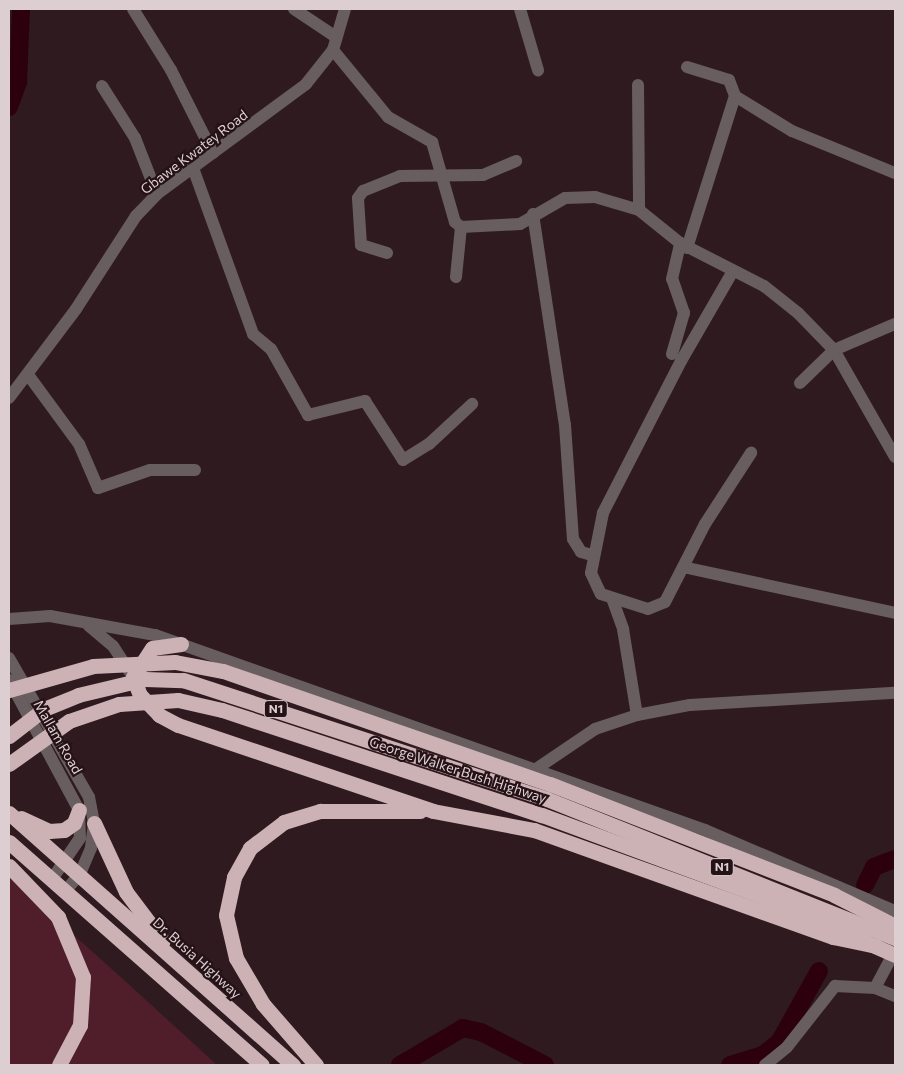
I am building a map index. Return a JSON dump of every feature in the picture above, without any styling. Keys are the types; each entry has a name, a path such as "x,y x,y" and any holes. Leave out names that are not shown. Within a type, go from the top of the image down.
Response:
{"highway":[{"path":"181,644 152,648 133,677 140,695 159,715 178,725 433,811 534,830 833,937 876,946"},
{"name":"N1","path":"9,690 93,666 175,662 223,672 550,784 834,895 895,926"},
{"name":"George Walker Bush Highway","path":"9,736 44,709 78,695 126,682 182,680 547,799 895,938"},
{"name":"George Walker Bush Highway","path":"9,764 70,721 120,704 178,700 222,710 542,815 764,897 894,954"},
{"path":"9,812 49,831 64,830 74,823 79,810"},
{"path":"316,1065 262,1004 236,958 226,915 234,877 250,848 284,822 320,812 433,811"},
{"name":"Dr. Busia Highway","path":"9,812 293,1065"},
{"path":"94,823 126,892 183,968"},
{"path":"9,842 262,1065"},
{"path":"9,866 58,917 76,953 84,1003 77,1033 59,1065"}],"street":[{"path":"133,9 171,70 213,153"},
{"path":"294,9 336,37"},
{"name":"Gbawe Kwatey Road","path":"9,398 29,376 115,244 157,194 283,104 322,67 333,50 345,9"},
{"path":"520,9 538,70"},
{"path":"333,50 388,117 432,142 443,174 455,222 461,227 505,228 566,198 595,197 638,210 683,246 780,297 834,350 895,457"},
{"path":"687,67 729,80 735,96 792,131 895,174"},
{"path":"638,85 638,210"},
{"path":"102,86 135,138 157,194"},
{"path":"672,354 684,313 672,279 735,96"},
{"path":"387,252 361,245 358,198 363,191 400,176 483,175 516,162"},
{"path":"193,168 253,334 271,349 308,415 365,400 403,460 429,444 472,404"},
{"path":"533,214 565,425 573,539 581,552 592,555"},
{"path":"456,277 461,227"},
{"path":"637,715 623,629 613,601 593,584 592,555 620,476 733,271"},
{"path":"800,383 834,350 895,324"},
{"path":"29,376 79,444 98,488 150,470 195,470"},
{"path":"613,601 658,607 683,567 705,524 751,453"},
{"path":"683,567 895,613"},
{"name":"George Walker Bush Highway","path":"11,620 50,616 181,644 705,830 895,911"},
{"path":"84,623 113,646 133,677"},
{"path":"9,658 89,797 94,823 91,848 80,874 65,891"},
{"name":"Mallam Road","path":"9,680 79,810"},
{"path":"536,769 594,729 637,715 699,705 895,693"},
{"path":"52,879 66,864 80,838 79,810"},
{"path":"875,988 894,954"},
{"path":"769,1064 835,986 875,988 895,996"}],"shaded area":[{"path":"9,877 124,980 217,1065 9,1065"}],"waterway":[{"path":"9,107 18,82 21,9"},
{"path":"865,885 874,867 895,859"},
{"path":"730,1065 763,1055 780,1041 819,971"},
{"path":"400,1065 463,1028 481,1032 545,1065"}]}
